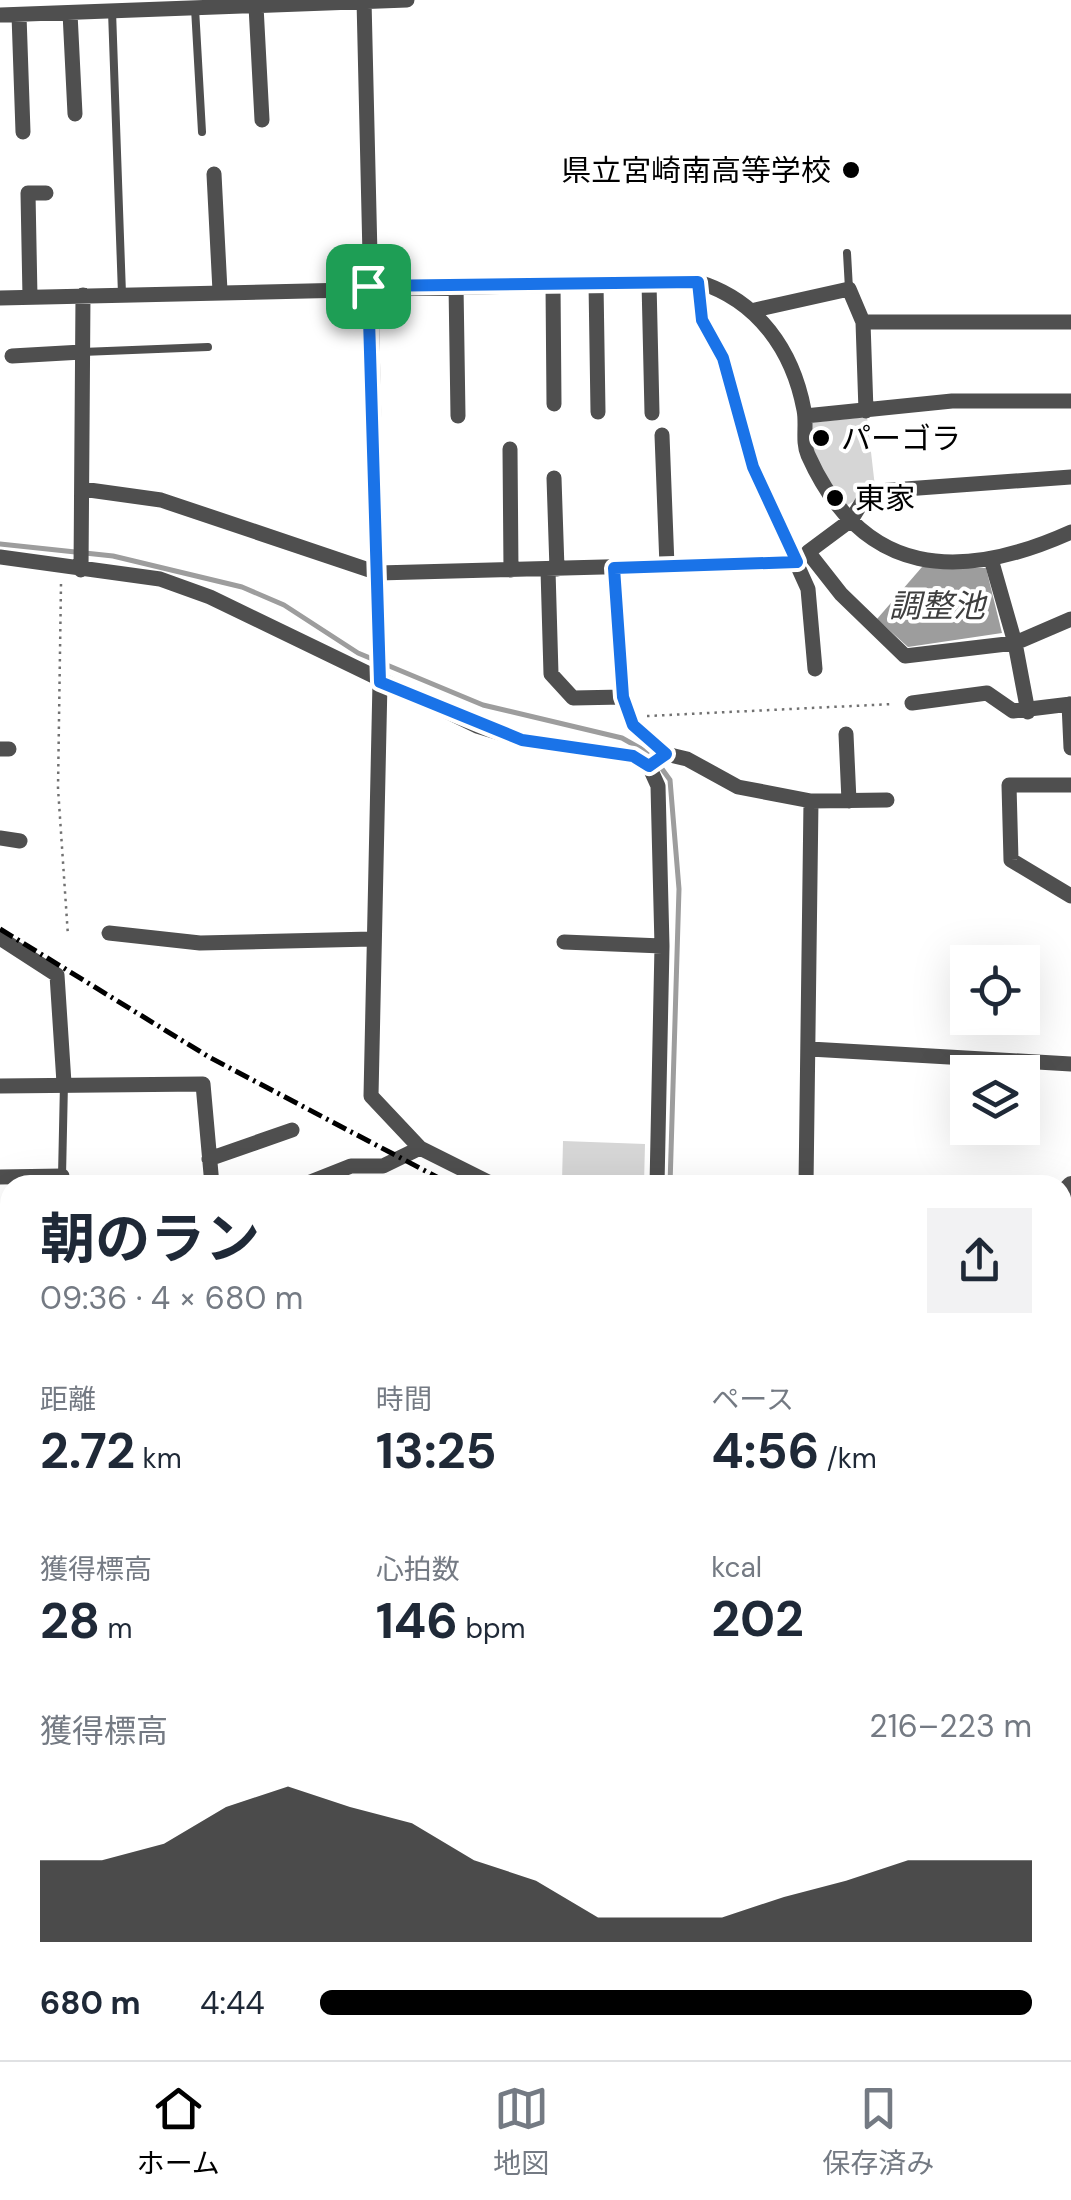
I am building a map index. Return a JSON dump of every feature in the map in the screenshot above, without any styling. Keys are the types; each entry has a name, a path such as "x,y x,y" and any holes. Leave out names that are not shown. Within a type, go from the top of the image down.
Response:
{"street":[{"path":"0,14 19,15 52,7 70,12 111,6 195,8 407,0"},
{"path":"364,1 380,682 372,938 372,1096 420,1148 474,1175"},
{"path":"256,6 262,120"},
{"path":"70,12 75,114"},
{"path":"19,15 23,132"},
{"path":"214,174 220,291"},
{"path":"30,297 28,194 46,193"},
{"path":"648,282 652,412"},
{"path":"596,283 598,412"},
{"path":"0,298 368,286 701,283 755,310 796,368 805,416 805,452 851,520 878,543 910,559 952,563 991,559 1071,532"},
{"path":"701,283 702,320 723,358 753,467 808,589 814,669"},
{"path":"553,284 554,404"},
{"path":"456,285 458,416"},
{"path":"755,310 849,289 863,322 866,411"},
{"path":"81,570 83,295"},
{"path":"863,322 1071,322"},
{"path":"12,356 82,352"},
{"path":"805,416 952,401 1071,401"},
{"path":"662,435 668,566"},
{"path":"510,448 511,570"},
{"path":"1071,477 878,491 864,500 851,520 808,552 841,594 905,656 1015,643 1071,619"},
{"path":"554,478 551,674 573,698 623,697"},
{"path":"82,489 161,500 378,573 797,562"},
{"path":"0,557 160,579 210,597 380,682 522,740 633,756 649,766 658,786 662,946 656,1175"},
{"path":"991,559 1015,643 1028,712"},
{"path":"614,568 623,697 633,725 666,754 688,759 738,786 810,801 887,800"},
{"path":"912,703 987,694 1013,711 1070,704 1071,748"},
{"path":"846,734 849,801"},
{"path":"1071,785 1009,786 1011,860 1071,896"},
{"path":"806,1175 810,801"},
{"path":"0,838 20,841"},
{"path":"109,933 200,943 372,938"},
{"path":"0,938 57,975 64,1084"},
{"path":"564,942 662,946"},
{"path":"810,1048 1071,1064"},
{"path":"0,1086 203,1084 211,1175"},
{"path":"209,1160 292,1130"},
{"path":"328,1175 351,1166 384,1166 420,1148"}],"lane":[{"path":"111,6 122,294"},
{"path":"195,8 202,132"},
{"path":"846,253 849,289"},
{"path":"701,283 710,323"},
{"path":"82,352 208,346"},
{"path":"649,766 666,754"},
{"path":"62,1175 64,1084"}],"path":[{"path":"61,568 58,788 68,936"},
{"path":"630,717 912,703"}],"shaded area":[{"path":"867,417 875,487 843,508 808,445 807,423"},
{"path":"563,1141 645,1144 644,1175 562,1175"}],"water":[{"name":"調整池","path":"922,567 986,568 1002,633 908,647 877,619"}],"waterway":[{"path":"0,544 113,556 242,587 284,605 358,653 483,705 622,738 652,755 670,780 679,889 670,1175"}],"railway":[{"path":"0,929 209,1057 433,1175"}],"place":[{"name":"県立宮崎南高等学校","path":"851,170"},
{"name":"パーゴラ","path":"821,438"},
{"name":"東家","path":"835,498"}],"route":[{"path":"698,282 702,320 723,358 753,467 797,562 614,568 623,697 633,725 666,754 649,766 633,756 522,740 477,726 380,682 368,286 698,282"}]}
